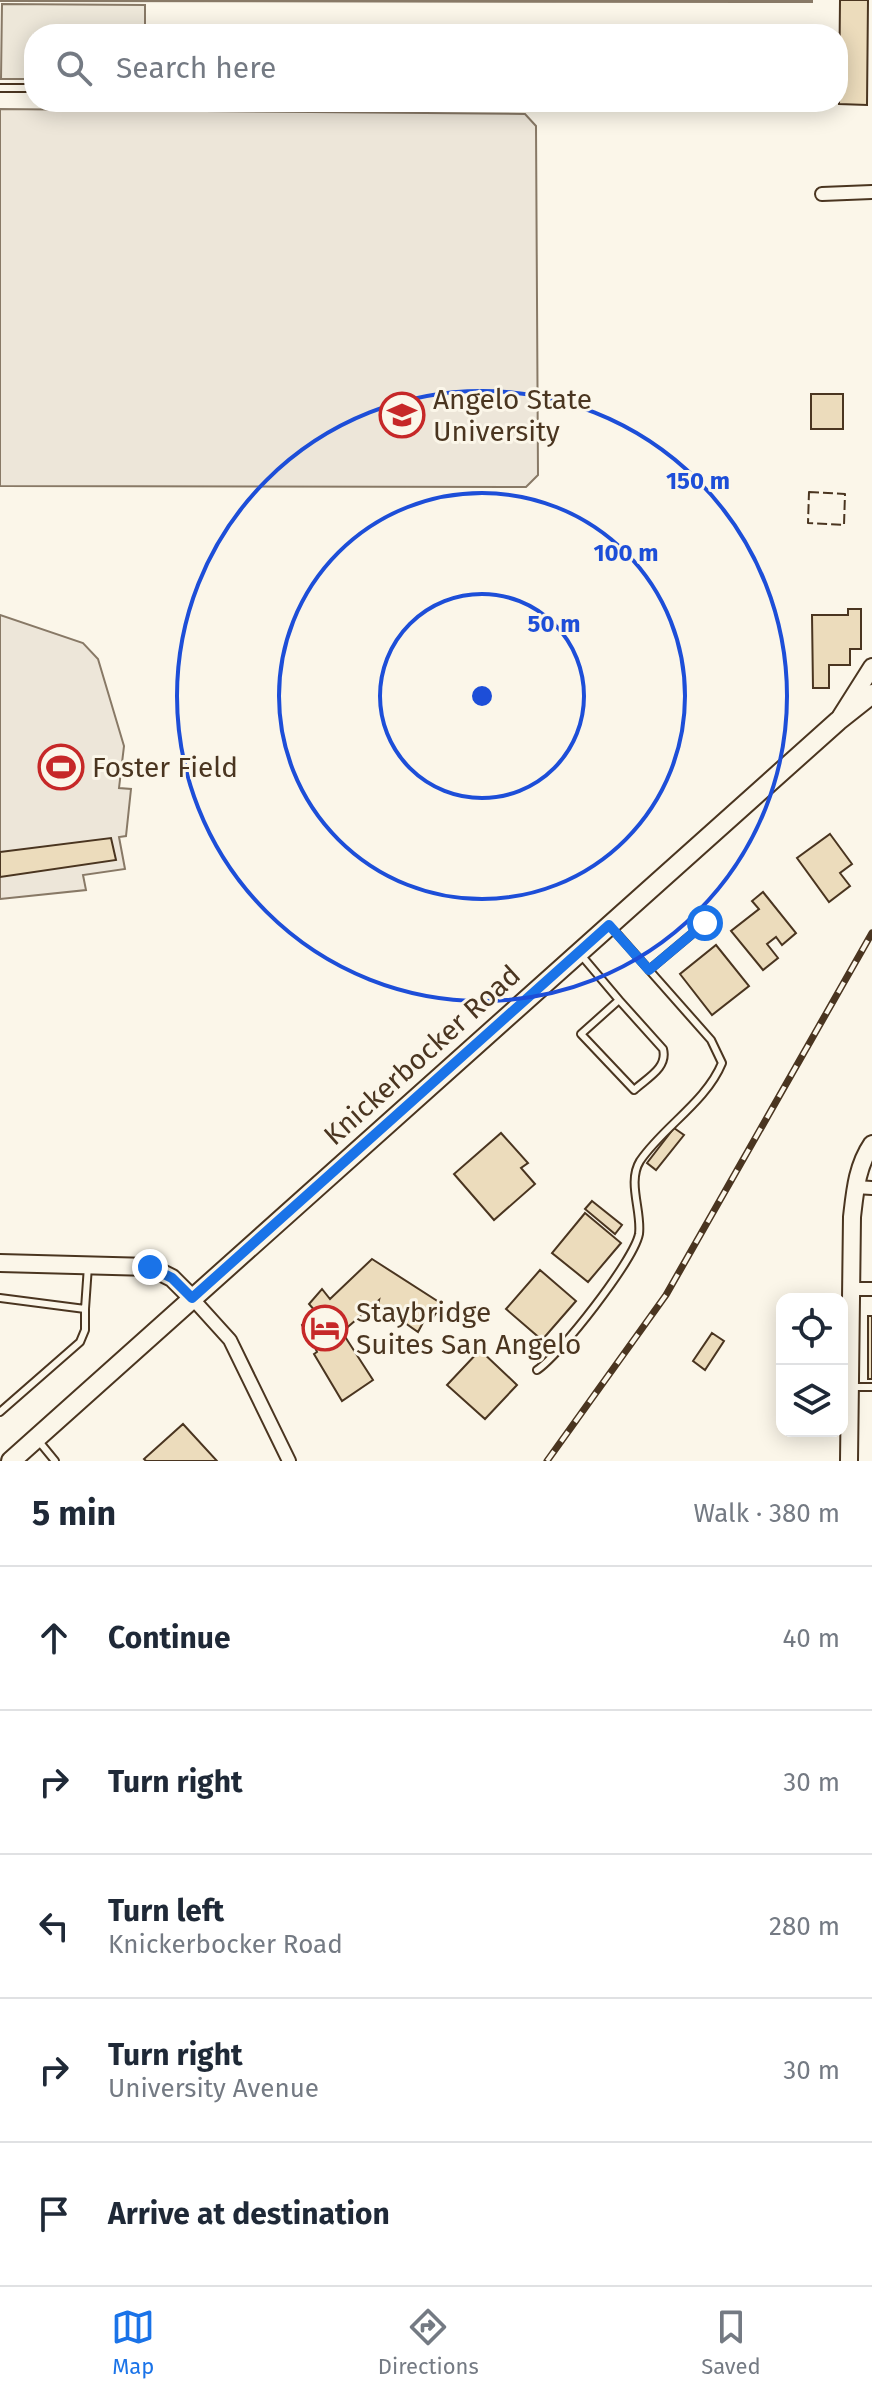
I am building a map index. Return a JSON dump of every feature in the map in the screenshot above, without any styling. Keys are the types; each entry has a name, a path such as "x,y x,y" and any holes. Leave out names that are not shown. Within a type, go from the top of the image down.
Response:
{"main road":[{"name":"Knickerbocker Road","path":"11,1461 838,721 872,694"}],"street":[{"path":"822,194 872,192"},
{"path":"838,721 872,667"},
{"path":"849,1461 851,1289 864,1188 864,1156 872,1144"},
{"path":"0,1263 150,1267 172,1278 230,1340 289,1461"},
{"path":"851,1289 872,1289"}],"lane":[{"path":"0,88 24,88"},
{"path":"649,970 705,923"},
{"path":"537,1370 588,1313 638,1236 635,1182 639,1162 703,1090 722,1063 711,1040 609,925"},
{"path":"579,952 663,1049 665,1057 662,1065 634,1090 581,1034 619,1000"},
{"path":"0,1412 80,1342 85,1330 88,1264"},
{"path":"0,1298 85,1309"},
{"path":"850,1387 872,1387"},
{"path":"36,1438 55,1461"}],"green space":[{"path":"0,0 812,2 0,1"},
{"path":"0,109 24,109 24,112 525,114 536,126 538,475 526,487 0,486"},
{"name":"Foster Field","path":"0,615 83,643 98,659 124,746 119,788 131,789 126,836 119,837 125,869 83,875 86,890 0,899"}],"shaded area":[{"path":"2,4 145,5 145,24 24,24 24,79 1,79"}],"building":[{"path":"840,0 868,0 867,105 848,104 848,24 840,24"},
{"path":"811,394 843,394 843,429 811,429"},
{"path":"848,609 861,609 861,649 850,649 850,665 829,665 829,688 813,688 812,615 848,615"},
{"path":"830,834 852,864 840,873 850,886 829,902 797,858"},
{"path":"111,838 116,860 0,877 0,852"},
{"path":"763,892 796,933 782,945 776,937 767,944 778,958 763,970 731,931 759,909 752,901"},
{"path":"716,945 749,986 712,1015 680,974"},
{"path":"674,1128 684,1135 656,1170 647,1163"},
{"path":"501,1133 528,1163 521,1168 535,1184 494,1220 454,1174"},
{"path":"592,1201 622,1225 615,1234 585,1209"},
{"path":"585,1213 621,1243 588,1282 552,1253"},
{"name":"Staybridge Suites San Angelo","path":"372,1259 442,1304 432,1319 427,1315 418,1332 378,1304 379,1300 342,1332 373,1380 342,1401 314,1354 317,1352 302,1325 316,1312 309,1304 322,1289 330,1299"},
{"path":"540,1270 576,1301 542,1340 506,1309"},
{"path":"868,1316 872,1316 872,1379 868,1379"},
{"path":"712,1333 724,1341 705,1370 693,1361"},
{"path":"480,1350 517,1385 485,1419 447,1385"},
{"path":"183,1424 217,1461 144,1459"}],"railway":[{"path":"547,1461 666,1295 872,933"}],"fence":[{"path":"809,492 845,494 844,525 808,523 809,492"}],"place":[{"name":"Angelo State University","path":"402,415"},
{"name":"Foster Field","path":"61,767"},
{"name":"Staybridge Suites San Angelo","path":"325,1328"}],"route":[{"path":"150,1267 172,1278 192,1298 609,925 649,970 705,923"}]}
